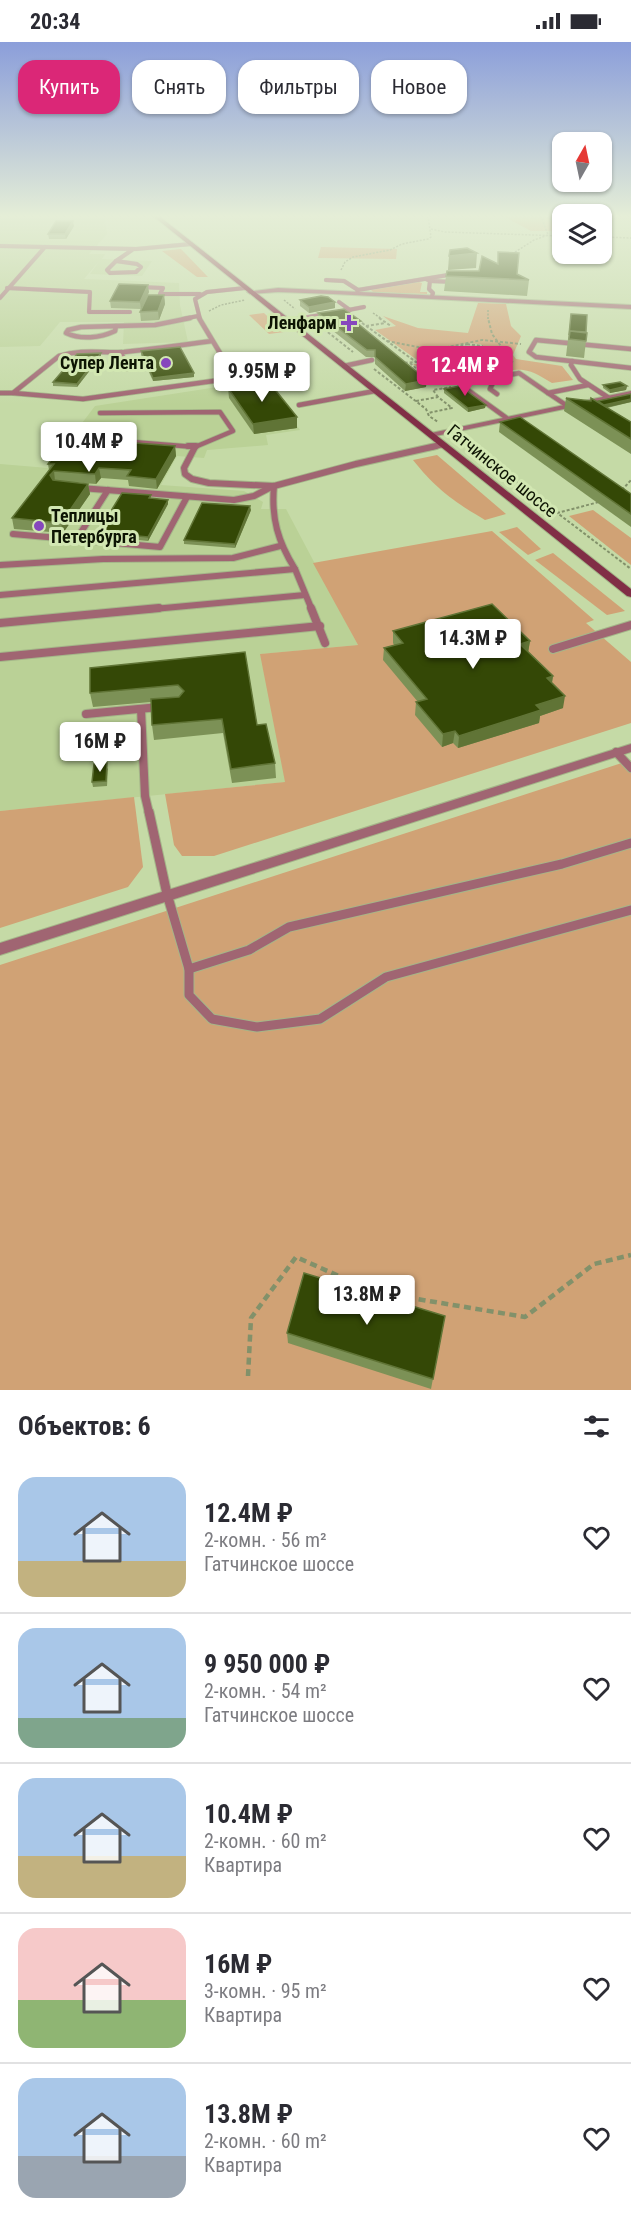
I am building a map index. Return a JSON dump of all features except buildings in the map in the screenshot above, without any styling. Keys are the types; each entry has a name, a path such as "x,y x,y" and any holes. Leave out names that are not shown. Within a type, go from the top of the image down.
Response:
{"main road":[{"name":"Гатчинское шоссе","path":"232,279 631,594"}],"street":[{"path":"249,293 278,290 357,291 631,307"},
{"path":"431,435 631,393"},
{"path":"0,949 631,748"}],"lane":[{"path":"0,298 16,279"},
{"path":"326,280 344,281 357,291 433,279"},
{"path":"428,280 464,282"},
{"path":"428,280 432,296"},
{"path":"133,287 163,288 160,294 249,293"},
{"path":"8,288 90,292 89,312 130,312"},
{"path":"0,393 82,399 235,378 198,316 195,299 201,294"},
{"path":"339,302 348,310"},
{"path":"286,321 364,307"},
{"path":"116,326 116,331 110,334 75,336 66,333 68,330 81,327 116,326 154,325 198,316"},
{"path":"631,349 536,340 529,352 536,357 631,368"},
{"path":"13,393 59,356 68,352 96,350 121,352 212,341"},
{"path":"121,352 127,369"},
{"path":"344,366 372,360"},
{"path":"572,361 571,365 580,380 609,398"},
{"path":"497,394 490,389 495,378 519,373 569,407"},
{"path":"461,385 511,419 525,424"},
{"path":"548,393 588,385"},
{"path":"300,405 375,391"},
{"path":"585,402 593,407"},
{"path":"82,438 195,447 233,431 220,412 100,413"},
{"path":"78,488 234,500 255,496 274,486 356,464 442,445"},
{"path":"195,447 184,468 185,474 192,479 209,483 274,486"},
{"path":"274,486 271,509 280,546 295,569 325,643"},
{"path":"76,540 108,490"},
{"path":"12,534 160,547 187,496"},
{"path":"0,565 103,559 233,558 280,546"},
{"path":"0,595 295,569"},
{"path":"0,623 305,595"},
{"path":"554,649 631,624"},
{"path":"0,657 320,626"},
{"path":"86,714 170,706"},
{"path":"141,709 145,796 167,894 189,969 189,995 212,1019 257,1027 320,1018 386,977 631,910"},
{"path":"616,752 631,768"},
{"path":"189,969 249,950 290,927 562,864 631,843"}],"path":[{"path":"198,316 249,293"},
{"path":"487,299 489,329 494,340 501,346 499,353"},
{"path":"348,310 416,362"},
{"path":"307,317 416,401 450,431 631,569"},
{"path":"366,326 386,323"},
{"path":"432,351 461,344 494,340 531,346"},
{"path":"387,341 477,361 530,363 536,357"},
{"path":"461,344 482,346 488,352"},
{"path":"461,344 458,350 463,354 478,356 488,352 499,353"},
{"path":"432,351 436,376 434,377"},
{"path":"435,370 463,366 499,353"},
{"path":"459,357 463,354"},
{"path":"398,363 433,363 496,369"},
{"path":"410,363 420,372 461,385"},
{"path":"428,412 452,408 433,390 461,385"},
{"path":"416,401 438,397"},
{"path":"620,491 631,480"},
{"path":"557,513 602,502"},
{"path":"248,1376 251,1318 296,1257 375,1292 525,1317 594,1264 631,1256"}],"shaded area":[{"path":"0,279 84,279 179,283 180,305 188,342 123,344 124,322 60,322 40,346 0,347"},
{"path":"422,283 420,292 427,292 427,294 373,292 371,290"},
{"path":"478,303 506,304 511,326 521,336 513,355 516,359 562,366 573,380 552,383 531,372 518,370 468,383 449,381 421,370 413,364 420,364 423,369 444,370 477,361 432,352 424,355 420,362 375,330 396,326 383,316 418,328 468,333","holes":["480,344 491,350 491,353 472,357 454,350 458,345"]},
{"path":"264,313 284,332 269,334 249,315"},
{"path":"262,380 300,430 266,435 268,445 207,450 204,458 177,456 161,485 244,491 263,502 261,509 286,509 358,645 261,654 286,782 0,811 0,464 48,468 95,406"},
{"path":"437,455 506,514 485,520 446,494 413,460"},
{"path":"593,510 631,538 631,565 569,516"},
{"path":"517,527 541,549 528,555 499,532"},
{"path":"492,531 594,620 586,623 631,662 631,723 214,856 182,856 174,845 165,794 285,782 260,654 358,645 313,563"},
{"path":"553,553 625,611 607,615 535,560"},
{"path":"631,760 631,1390 0,1390 0,965"},
{"path":"134,797 143,867 128,887 0,928 0,811"}],"place":[{"name":"Ленфарм","path":"349,323"},
{"name":"Супер Лента","path":"166,363"},
{"name":"Теплицы Петербурга","path":"39,526"}]}
